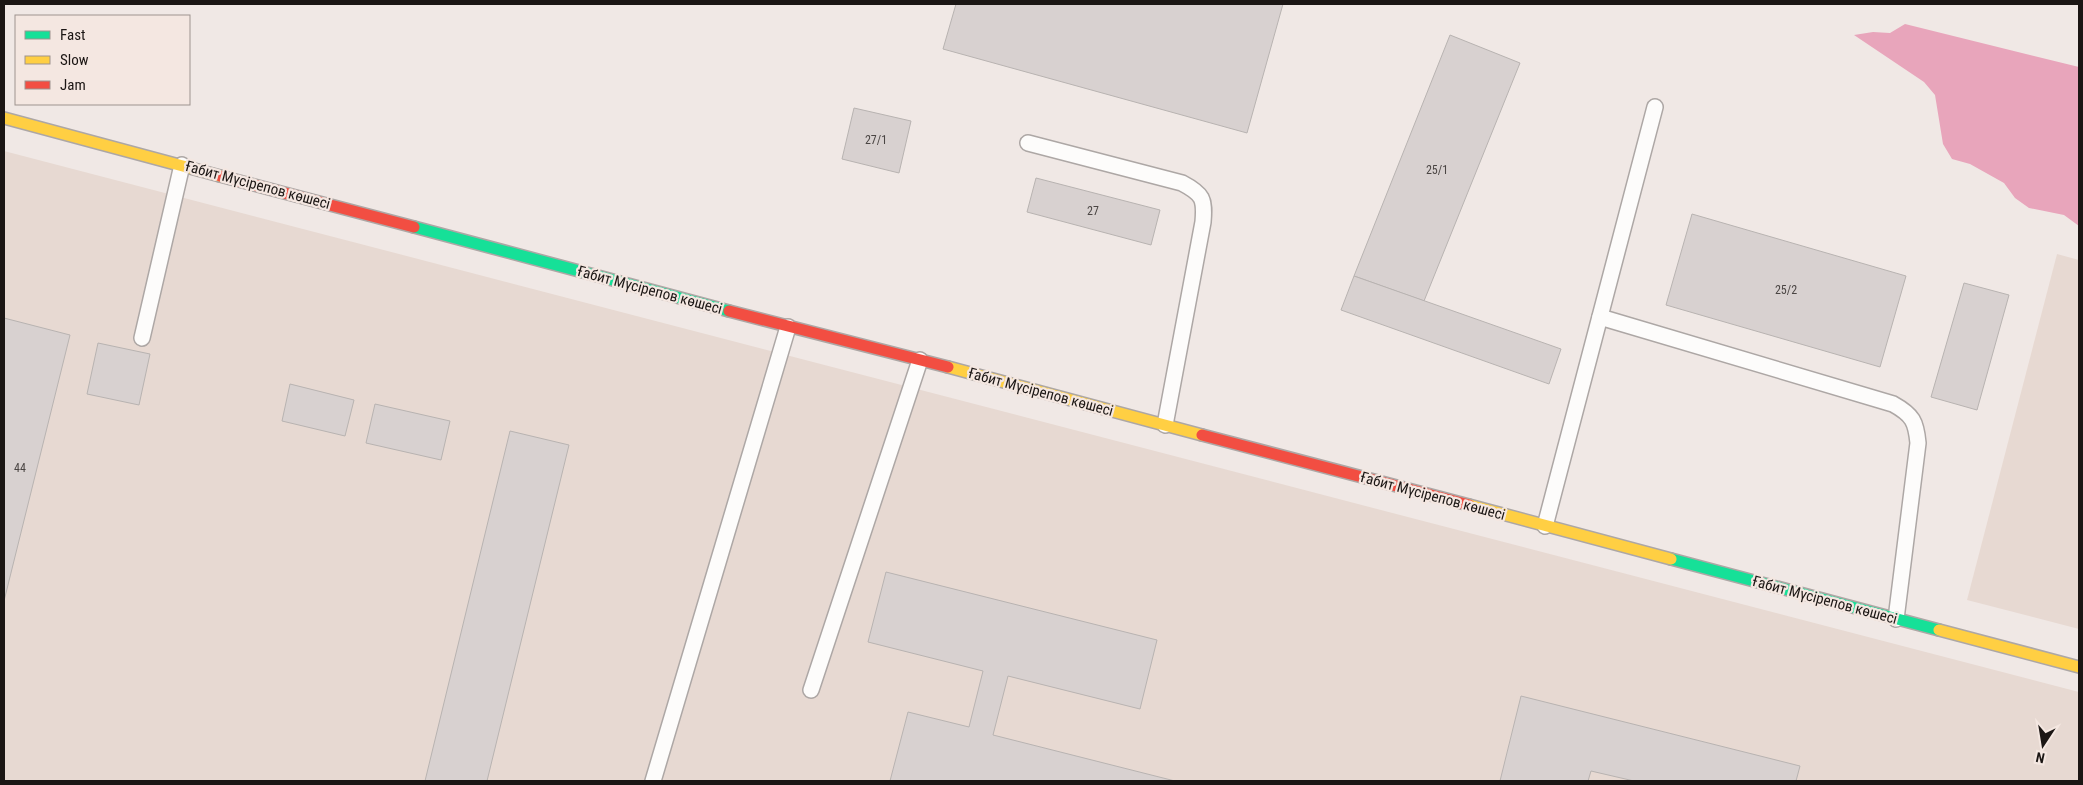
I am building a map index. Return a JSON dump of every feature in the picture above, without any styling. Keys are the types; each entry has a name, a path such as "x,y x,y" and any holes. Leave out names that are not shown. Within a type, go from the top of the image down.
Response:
{"main road":[{"name":"Ғабит Мүсірепов көшесі","path":"4,118 788,327 920,360 2079,667"}],"lane":[{"path":"1545,526 1655,107"},
{"path":"1028,143 1182,183 1202,196 1203,222 1165,425"},
{"path":"142,338 182,165"},
{"path":"1600,316 1893,404 1905,410 1913,419 1917,430 1918,444 1896,619"},
{"path":"652,781 788,327"},
{"path":"811,690 920,360"}],"shaded area":[{"path":"1905,24 2079,67 2079,226 2064,215 2029,208 2015,198 2004,183 1970,164 1952,159 1943,144 1935,95 1924,82 1854,35 1873,32 1890,33"},
{"path":"4,151 2079,692 2079,781 4,781"},
{"path":"2057,254 2079,260 2079,629 1967,600"}],"building":[{"path":"956,4 1283,4 1247,133 943,49"},
{"path":"1450,35 1520,63 1424,301 1354,276"},
{"path":"854,108 911,121 899,173 842,159"},
{"path":"1036,178 1160,210 1151,245 1027,212"},
{"path":"1692,214 1906,276 1880,367 1666,305"},
{"path":"1354,276 1561,349 1549,384 1341,310"},
{"path":"1964,283 2009,295 1977,410 1931,397"},
{"path":"4,318 70,335 4,601"},
{"path":"98,343 150,354 139,405 87,394"},
{"path":"290,384 354,400 345,436 282,421"},
{"path":"375,404 450,421 441,460 366,443"},
{"path":"510,431 569,445 487,781 425,781"},
{"path":"886,572 1157,640 1140,709 1008,676 993,735 1175,781 890,781 908,712 969,727 983,671 868,642"},
{"path":"1521,696 1800,766 1796,781 1634,781 1591,771 1588,781 1500,781"}],"traffic: fast":[{"path":"414,227 729,311"},
{"path":"1671,559 1939,630"}],"traffic: slow":[{"path":"4,118 220,176"},
{"path":"948,367 1202,435"},
{"path":"1469,505 1671,559"},
{"path":"1939,630 2079,667"}],"traffic: jam":[{"path":"220,176 414,227"},
{"path":"729,311 948,367"},
{"path":"1202,435 1469,505"}]}
